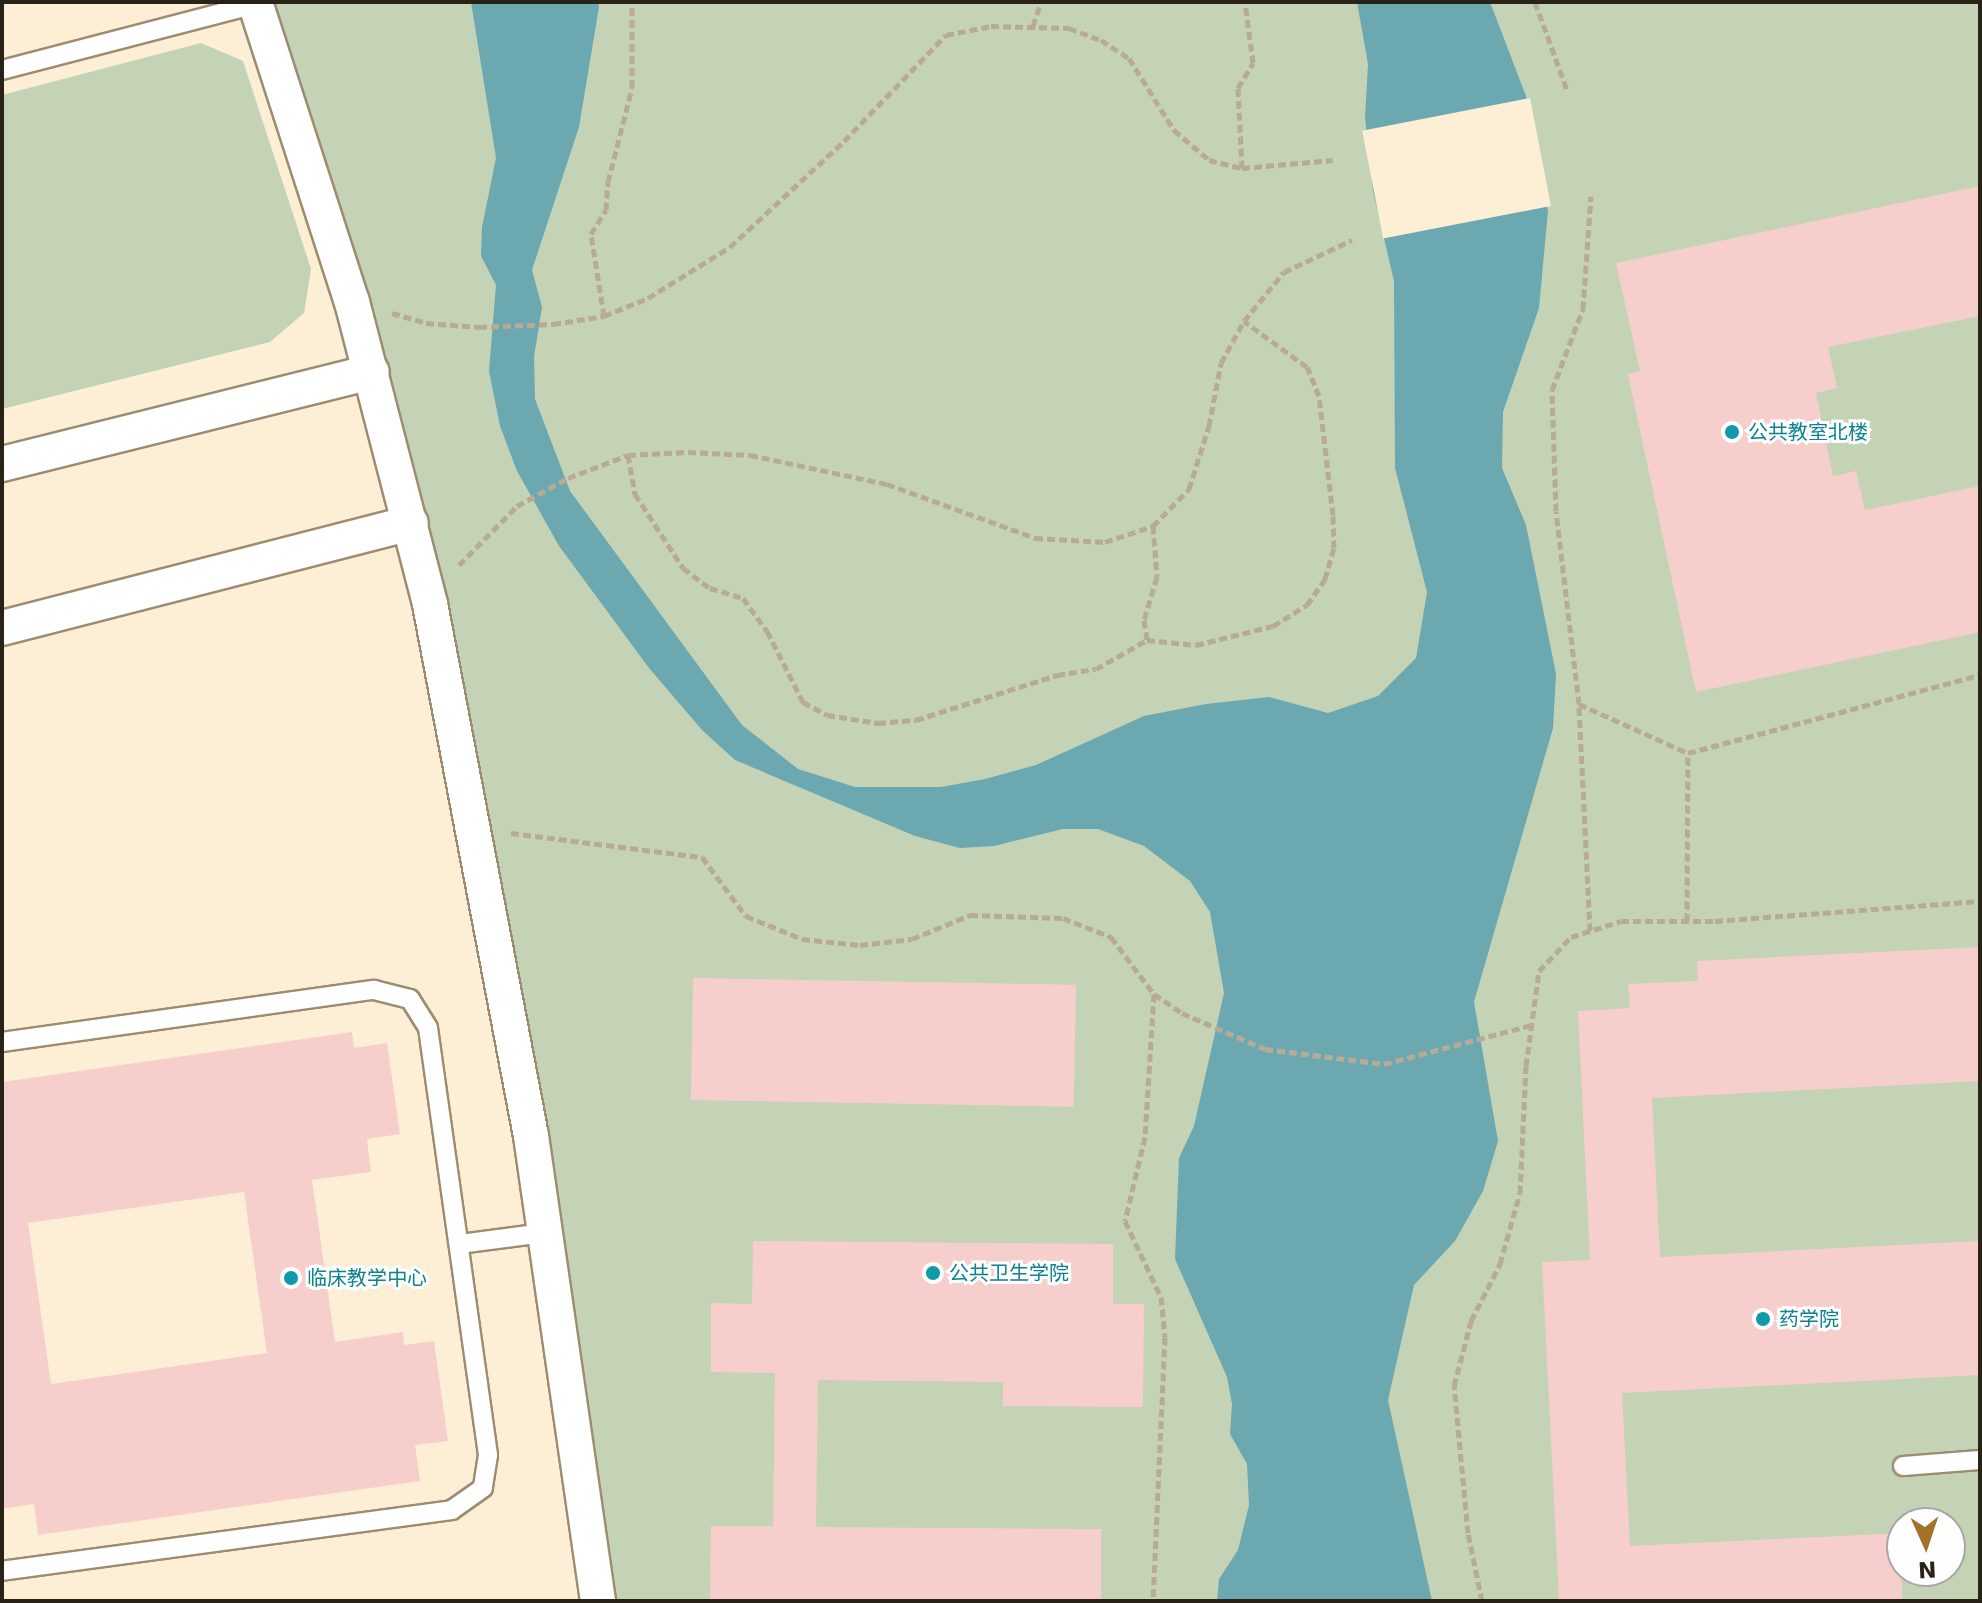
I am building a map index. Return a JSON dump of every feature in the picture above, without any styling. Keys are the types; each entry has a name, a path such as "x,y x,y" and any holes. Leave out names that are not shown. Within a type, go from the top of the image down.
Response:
{"street":[{"path":"256,3 352,302 430,604 475,828 544,1233 598,1601"},
{"path":"2,464 372,372"},
{"path":"2,628 411,523"}],"lane":[{"path":"2,70 256,3"},
{"path":"2,1042 374,990 410,999 428,1028 488,1455 483,1488 452,1510 2,1571"},
{"path":"460,1244 544,1233"},
{"path":"1903,1466 1980,1460"}],"path":[{"path":"604,316 591,234 606,210 608,182 632,88 632,2"},
{"path":"1033,26 1041,2"},
{"path":"1242,168 1238,88 1253,63 1245,2"},
{"path":"1535,2 1567,90"},
{"path":"352,302 426,323 479,327 604,316 693,274 730,247 844,141 946,35 991,26 1069,28 1129,58 1174,130 1209,160 1242,168 1333,160"},
{"path":"1590,931 1579,704 1556,511 1552,390 1583,309 1591,196"},
{"path":"430,604 472,548 517,506 568,478 628,455 750,455 814,467 887,484 1035,538 1105,542 1153,526 1189,489 1209,426 1221,363 1244,321 1284,272 1352,240"},
{"path":"628,455 635,494 683,568 710,588 743,598 773,642 803,702 827,715 878,723 916,720 1057,675 1096,669 1147,640 1196,645 1273,626 1307,605 1325,579 1334,548 1319,396 1307,367 1244,321"},
{"path":"1147,640 1144,620 1157,577 1153,526"},
{"path":"1579,704 1688,753 1980,675"},
{"path":"1687,921 1688,753"},
{"path":"475,828 702,857 746,916 802,939 860,945 912,939 970,915 1063,918 1111,937 1154,994 1182,1013 1265,1049 1384,1064 1532,1025"},
{"path":"1482,1601 1468,1533 1454,1386 1471,1321 1500,1264 1520,1193 1539,971 1571,937 1621,921 1687,921 1980,901"},
{"path":"1153,1601 1165,1337 1161,1297 1125,1221 1145,1137 1154,994"}],"green space":[{"path":"255,2 1980,2 1980,1601 598,1601 481,857"},
{"path":"201,43 243,61 311,269 304,313 270,342 2,409 2,95"}],"water":[{"path":"471,2 598,2 579,127 532,270 542,307 534,357 535,399 570,491 742,725 798,769 855,787 941,787 1036,765 1144,716 1206,704 1269,697 1328,713 1378,696 1416,658 1427,592 1395,468 1394,281 1373,191 1365,118 1368,64 1357,2 1490,2 1526,96 1548,211 1539,308 1503,412 1502,468 1526,525 1556,674 1553,728 1474,1002 1498,1141 1483,1191 1455,1241 1414,1285 1388,1400 1432,1601 1217,1601 1219,1579 1238,1550 1249,1505 1247,1464 1230,1434 1232,1404 1227,1377 1175,1259 1179,1158 1194,1126 1224,993 1210,912 1190,881 1144,846 1098,829 1063,829 994,846 960,848 915,836 735,760 702,730 649,668 559,546 517,471 500,426 489,371 496,285 481,256 482,227 496,158"}],"pier":[{"path":"1530,98 1551,206 1383,239 1362,131"}],"building":[{"name":"公共教室北楼","path":"1980,186 1980,316 1828,347 1837,388 1816,393 1833,476 1856,471 1865,510 1980,486 1980,632 1696,692 1628,374 1640,371 1616,263"},
{"name":"药学院","path":"1980,947 1980,1081 1652,1098 1660,1257 1980,1241 1980,1375 1622,1393 1630,1546 1886,1534 1886,1587 1902,1587 1902,1601 1559,1601 1542,1262 1590,1260 1578,1011 1630,1008 1628,984 1698,981 1697,961"},
{"path":"693,978 1076,985 1074,1107 691,1100"},
{"name":"临床教学中心","path":"352,1032 354,1048 387,1043 400,1134 367,1139 371,1172 312,1180 335,1342 403,1332 404,1345 434,1341 448,1441 415,1445 420,1481 38,1535 34,1504 2,1509 2,1082","holes":["244,1192 267,1353 51,1384 28,1223"]},
{"name":"公共卫生学院","path":"753,1241 1113,1244 1113,1304 1144,1304 1143,1407 1003,1406 1003,1382 818,1380 816,1527 1101,1529 1101,1601 710,1601 711,1526 773,1526 775,1373 711,1372 711,1303 752,1304"}],"place":[{"name":"公共教室北楼","path":"1732,432"},
{"name":"公共卫生学院","path":"933,1273"},
{"name":"临床教学中心","path":"291,1278"},
{"name":"药学院","path":"1763,1319"}]}
